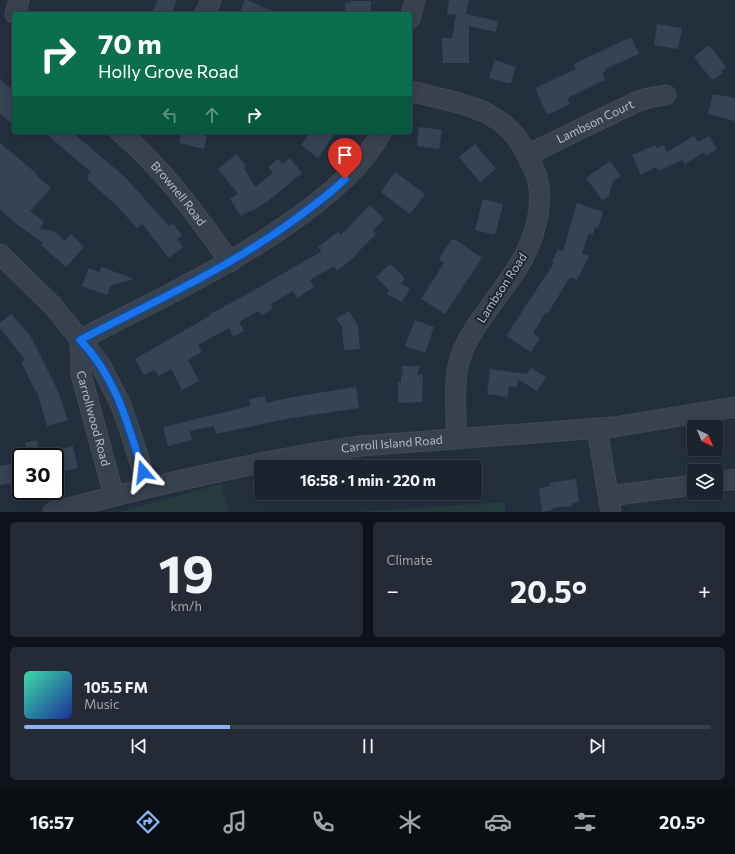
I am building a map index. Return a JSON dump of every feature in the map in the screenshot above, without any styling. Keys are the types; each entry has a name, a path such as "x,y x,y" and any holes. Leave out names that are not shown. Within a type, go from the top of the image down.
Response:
{"street":[{"path":"16,12 19,0"},
{"path":"206,12 211,0"},
{"path":"404,0 404,12"},
{"path":"412,12 415,0"},
{"name":"Lambson Road","path":"412,92 465,105 489,114 502,122 525,149 539,183 539,205 536,224 523,258 474,330 460,358 456,377 456,439"},
{"name":"Lambson Court","path":"527,156 636,102 666,95"},
{"name":"Brownell Road","path":"126,134 177,190 230,262"},
{"path":"80,340 230,262 286,226 338,185 370,149 381,134"},
{"name":"Carrollwood Road","path":"0,254 53,306 92,353 112,387 129,428 148,487"},
{"name":"Carrollwood Road","path":"80,340 81,374 114,496"},
{"name":"Carroll Island Road","path":"53,512 148,487 265,461 330,450 361,446 597,429 735,407"},
{"path":"597,429 610,504 687,487"},
{"path":"723,481 735,479"}],"green space":[{"path":"221,484 229,512 119,512"},
{"path":"505,502 505,512 358,512"}],"building":[{"path":"158,0 177,0 172,12 152,12"},
{"path":"245,0 247,0 274,12 240,12"},
{"path":"449,0 469,0 466,14 498,21 496,32 469,26 469,63 443,63 442,38 452,38 456,15 447,14"},
{"path":"350,1 371,1 371,12 345,12 345,3 350,3"},
{"path":"657,24 682,28 678,49 654,45"},
{"path":"631,37 639,54 605,69 606,71 602,73 605,80 567,98 570,104 547,115 535,88 576,69 574,64"},
{"path":"709,45 726,67 721,71 723,73 712,80 694,57"},
{"path":"495,60 516,67 511,83 489,78"},
{"path":"0,79 12,89 12,123 0,114"},
{"path":"713,94 735,98 735,121 708,114"},
{"path":"419,127 442,130 439,149 417,146"},
{"path":"46,134 74,134 125,177 169,226 173,224 182,235 177,239 183,247 169,258 142,224 137,228 117,206 88,180 88,175 91,172"},
{"path":"181,134 201,134 207,136 204,149 179,143"},
{"path":"309,134 335,134 318,158 301,145"},
{"path":"694,136 698,142 709,136 717,149 706,156 704,152 685,164 682,160 658,171 656,167 641,175 632,155 655,145 657,148 664,145 667,152"},
{"path":"0,143 37,174 36,175 51,188 30,211 44,222 39,229 54,231 65,241 71,234 84,247 66,267 41,245 43,243 11,220 0,210"},
{"path":"475,144 496,169 480,182 459,157"},
{"path":"237,154 246,166 244,168 255,187 273,173 268,167 278,159 283,164 290,158 302,173 268,201 241,216 230,199 238,194 218,169"},
{"path":"610,161 621,176 613,181 609,196 602,200 586,178"},
{"path":"395,172 425,194 410,214 381,192"},
{"path":"483,199 503,204 495,235 475,230"},
{"path":"577,203 603,212 598,228 595,227 593,235 589,233 582,253 589,256 577,280 570,277 548,313 546,312 533,333 540,338 531,352 506,336 554,263 552,262 558,249 563,251"},
{"path":"370,205 384,219 373,230 376,234 356,254 357,255 337,271 334,266 310,280 314,287 297,298 293,291 271,304 273,309 262,315 258,311 239,322 244,331 233,337 229,328 198,345 202,352 188,360 199,381 182,390 171,369 159,376 155,370 144,375 135,359 211,315 210,314 322,251 318,247 338,232 341,235"},
{"path":"451,240 456,240 482,258 445,314 421,299 444,263 439,259"},
{"path":"390,264 405,278 401,284 410,288 402,302 387,294 389,290 376,277"},
{"path":"102,267 134,279 110,286 107,295 82,286 89,268 99,272"},
{"path":"349,311 358,326 360,349 344,350 342,327 336,319"},
{"path":"11,314 31,337 57,389 68,420 47,426 37,391 36,392 21,362 25,360 0,328 0,323"},
{"path":"415,320 434,327 425,353 405,346"},
{"path":"402,366 420,366 417,375 423,374 422,402 398,403 398,382 401,382 401,375 403,375"},
{"path":"531,368 546,377 537,391 518,379 517,387 509,386 508,397 487,394 490,369 527,374"},
{"path":"356,387 359,408 286,419 216,434 214,426 190,431 192,440 168,446 163,427 250,406 249,399 265,396 266,403"},
{"path":"37,440 39,448 26,448 25,443"},
{"path":"73,446 78,468 64,471 64,448"},
{"path":"12,464 12,483 0,485 0,466"},
{"path":"576,479 579,502 572,503 573,506 552,508 553,510 542,512 539,488 550,486 549,483"}],"route":[{"path":"143,472 120,403 106,373 92,353 80,340 230,262 286,226 320,201 345,179"}]}
